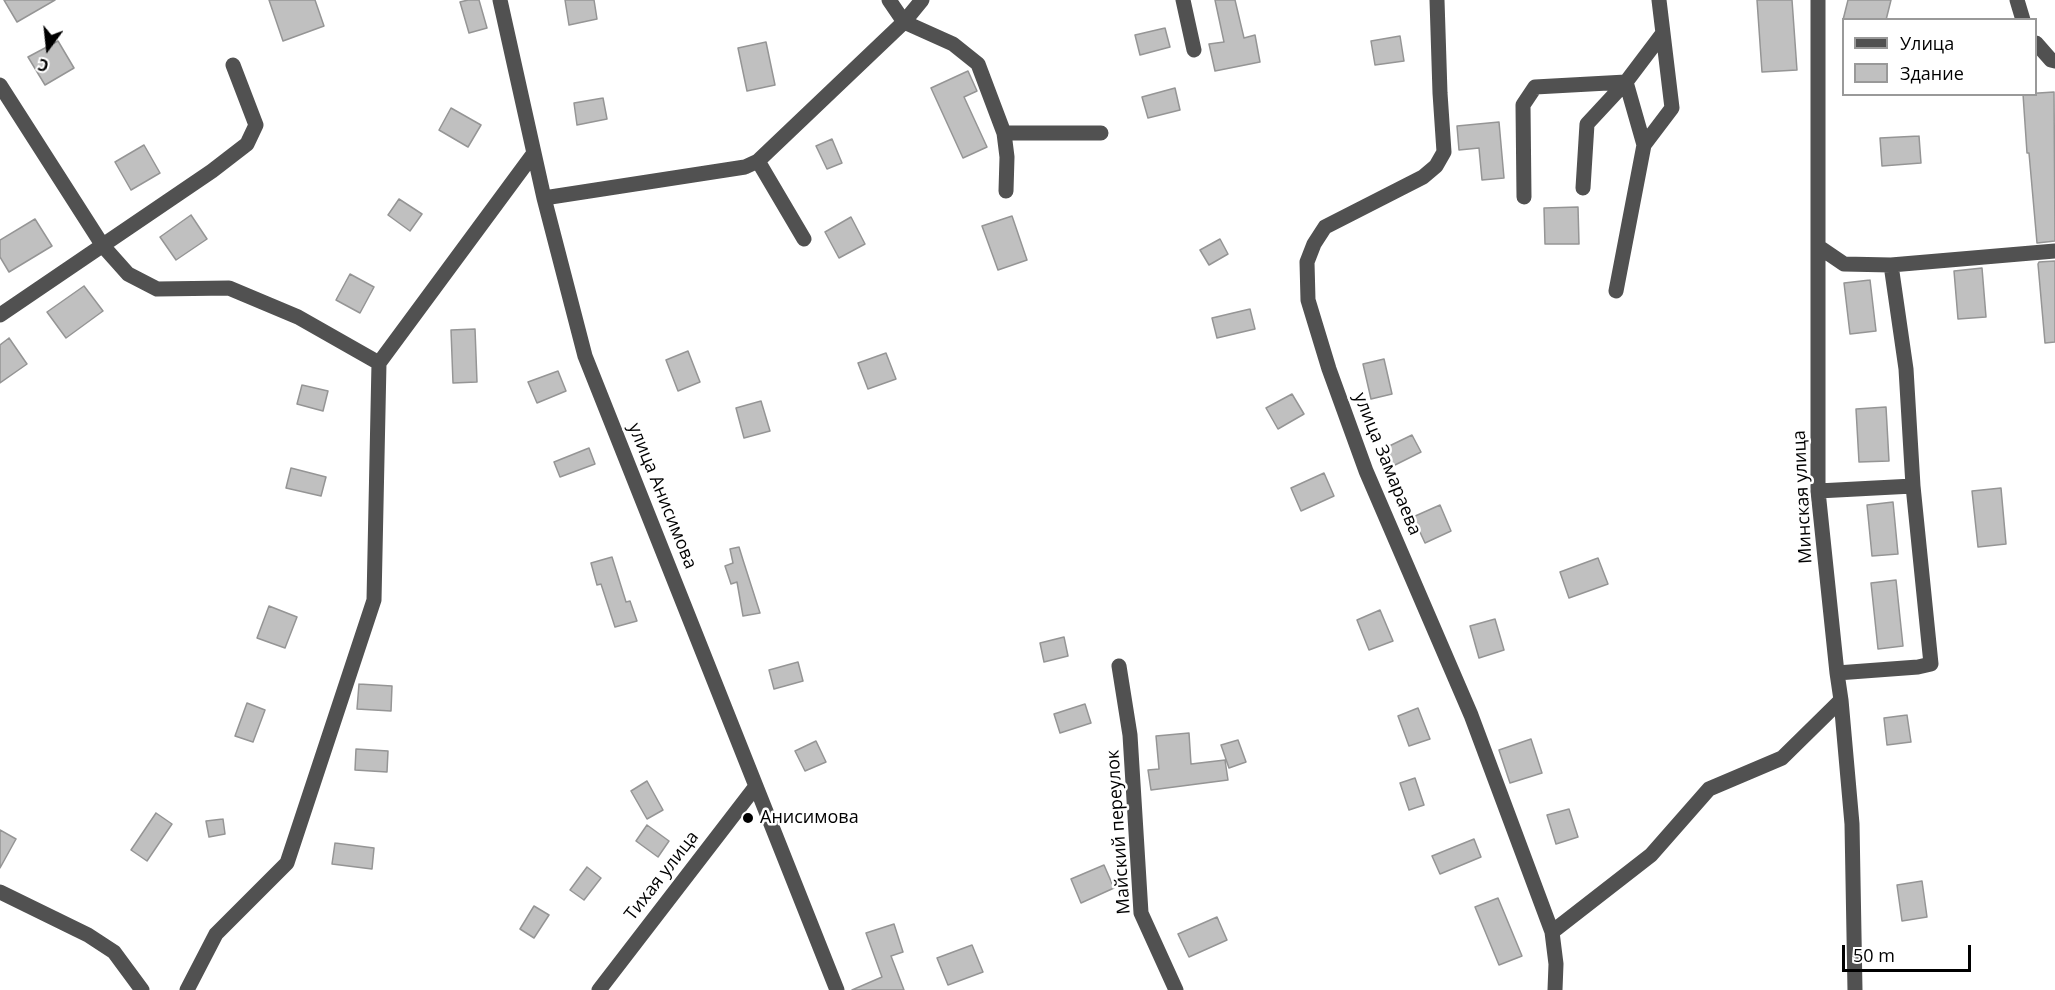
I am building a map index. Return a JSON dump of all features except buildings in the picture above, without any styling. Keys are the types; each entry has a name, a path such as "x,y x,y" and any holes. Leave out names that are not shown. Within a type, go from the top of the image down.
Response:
{"street":[{"name":"улица Анисимова","path":"500,0 544,198 585,356 756,786 832,989"},
{"path":"890,0 904,22 953,44 978,64 1004,133 1007,156 1006,191"},
{"path":"544,198 746,167 758,161 904,22 922,0"},
{"path":"1182,0 1194,50"},
{"name":"улица Замараева","path":"1437,0 1444,152 1436,166 1423,177 1325,227 1314,244 1308,262 1308,300 1329,369 1366,471 1471,715 1552,932 1556,964 1555,990"},
{"path":"1644,145 1672,108 1659,0"},
{"name":"Минская улица","path":"1818,0 1818,491 1852,824 1855,990"},
{"path":"2017,0 2022,18"},
{"path":"1583,188 1587,124 1626,82 1663,33"},
{"path":"2037,44 2051,60 2055,61"},
{"path":"0,315 213,171 247,144 256,125 233,65"},
{"path":"1617,291 1644,145 1626,82"},
{"path":"1524,197 1523,105 1535,87 1626,82"},
{"path":"0,85 103,246 128,274 157,289 229,288 298,317 379,363"},
{"path":"1004,133 1101,133"},
{"path":"187,990 216,934 287,863 374,600 379,363 534,153"},
{"path":"758,161 804,238"},
{"path":"1819,247 1844,264 1891,265 2055,251"},
{"path":"1836,673 1931,664 1913,486 1906,369 1891,265"},
{"path":"1818,491 1913,486"},
{"name":"Майский переулок","path":"1119,666 1131,735 1141,913 1176,990"},
{"path":"1552,932 1652,855 1709,789 1782,758 1841,700"},
{"name":"Тихая улица","path":"599,990 756,786"},
{"path":"0,892 88,936 114,952 142,990"}],"place":[{"name":"Анисимова","path":"748,818"}]}
